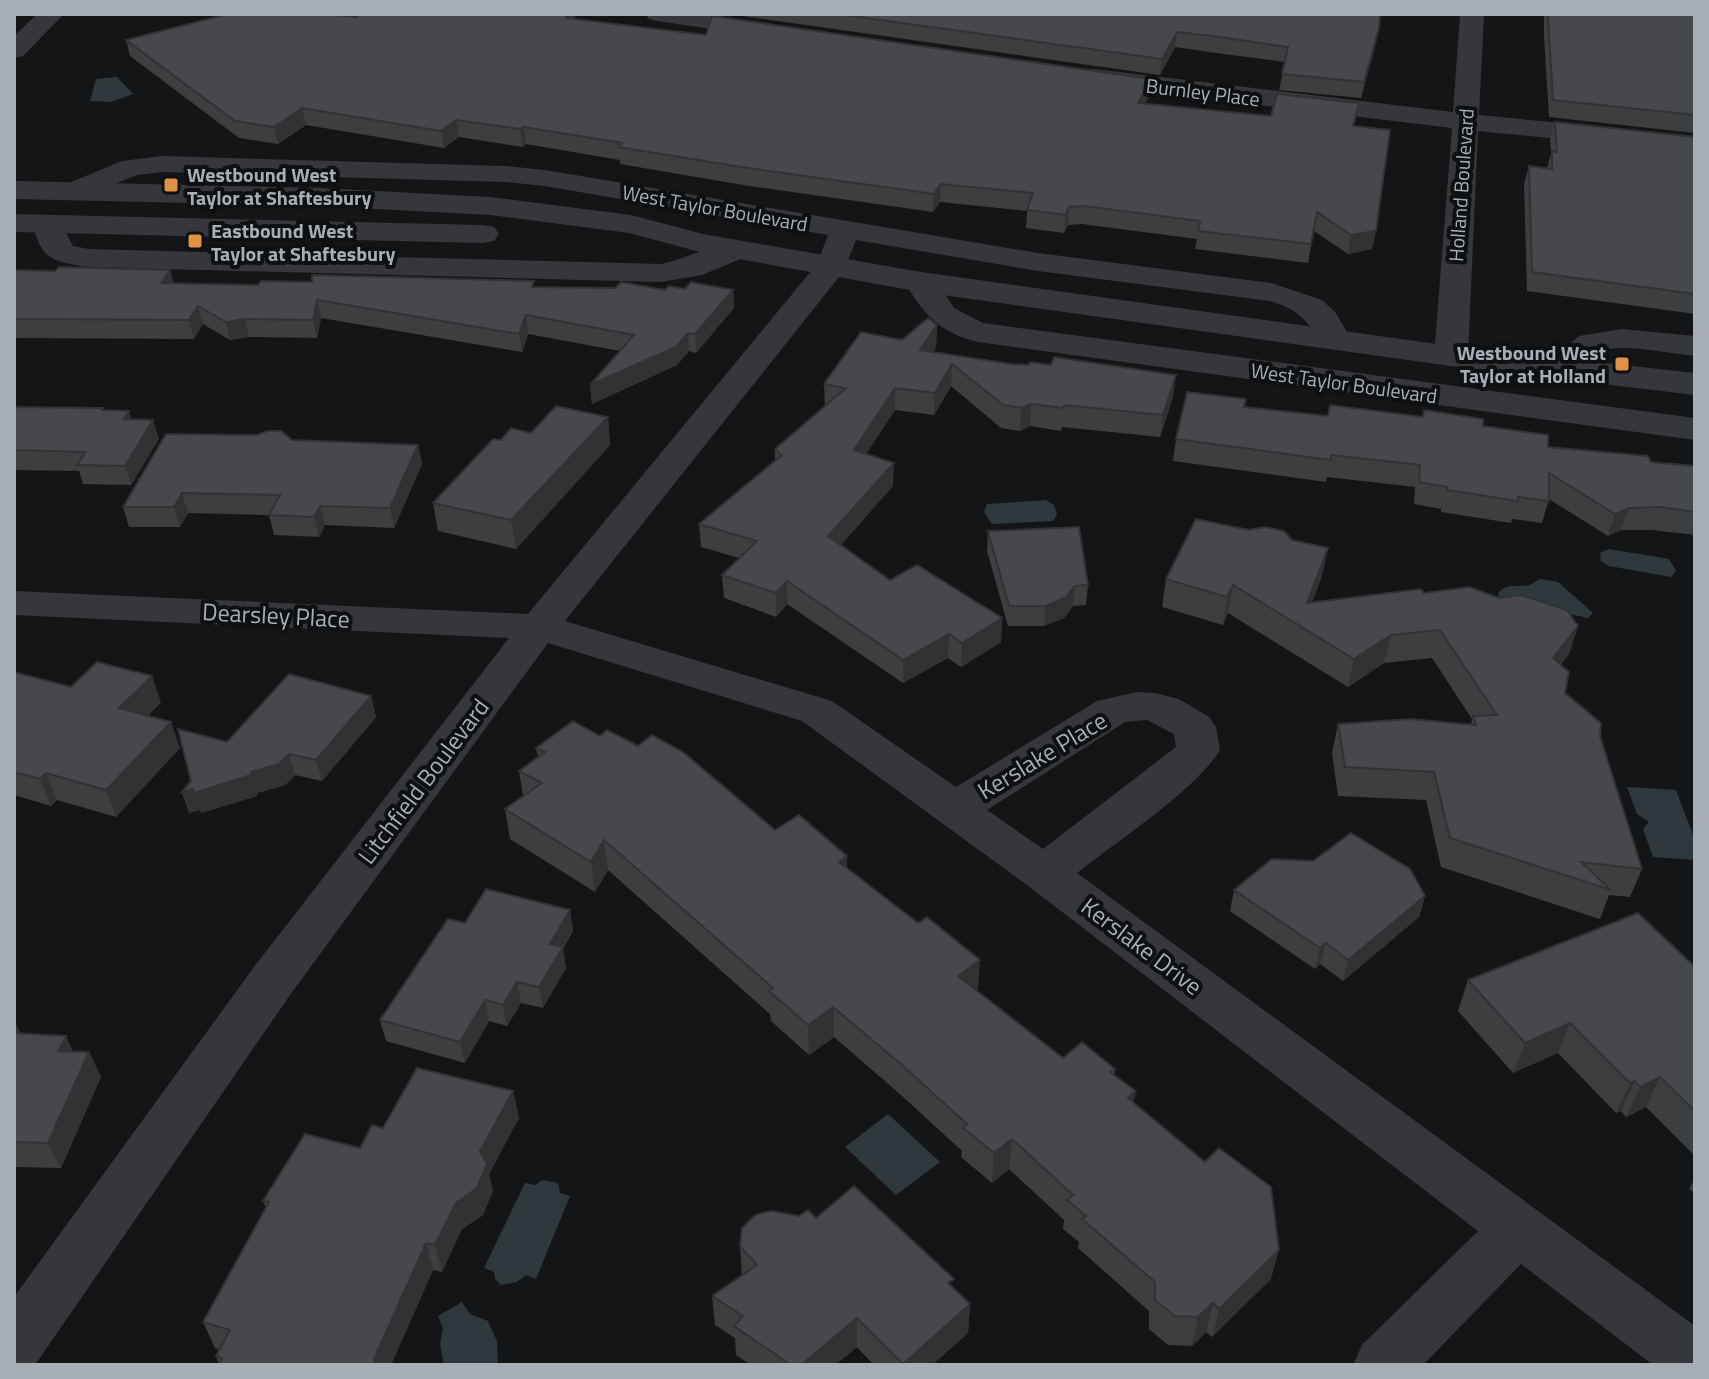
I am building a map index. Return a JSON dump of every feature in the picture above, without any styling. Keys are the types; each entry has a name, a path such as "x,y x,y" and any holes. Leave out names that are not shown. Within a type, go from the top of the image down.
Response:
{"street":[{"path":"14,50 52,14"},
{"path":"657,14 797,34"},
{"name":"Holland Boulevard","path":"1451,356 1472,14"},
{"name":"Burnley Place","path":"1075,74 1215,94 1695,144"},
{"name":"West Taylor Boulevard","path":"74,191 132,167 162,164 505,174 839,248 921,282 1451,356 1695,384"},
{"name":"West Taylor Boulevard","path":"19,189 320,197 490,206 631,224 700,243"},
{"name":"West Taylor Boulevard","path":"14,223 499,234 700,243 739,249 839,248 1038,262 1271,292 1305,301 1324,317 1336,340"},
{"name":"West Taylor Boulevard","path":"48,224 52,241 63,254 89,258 661,273 691,268 739,249"},
{"name":"Litchfield Boulevard","path":"14,1345 272,981 539,627 839,248"},
{"name":"West Taylor Boulevard","path":"921,282 934,308 943,317 953,324 978,332 1695,429"},
{"path":"1560,369 1591,343 1622,339 1695,346"},
{"name":"Dearsley Place","path":"14,603 539,627"},
{"name":"Kerslake Drive","path":"539,627 817,711 1044,873 1695,1361"},
{"name":"Kerslake Place","path":"953,810 1112,711 1136,705 1165,707 1194,727 1198,750 1180,769 1044,873"},
{"path":"1383,1365 1519,1227"}],"shaded area":[{"path":"117,77 133,94 111,102 90,101 96,79"},
{"path":"1046,500 1054,505 1057,515 1053,521 992,524 984,512 987,504"},
{"path":"1609,549 1669,559 1676,571 1671,577 1609,566 1601,561 1600,553"},
{"path":"1541,579 1558,582 1593,613 1588,618 1500,599 1498,593 1505,588 1529,585"},
{"path":"1627,787 1676,790 1695,840 1695,860 1653,857 1643,829 1649,822 1637,814"},
{"path":"888,1114 940,1162 896,1195 845,1147"},
{"path":"542,1180 558,1183 560,1193 570,1196 536,1279 526,1275 517,1282 501,1285 495,1279 494,1272 484,1268 525,1183 535,1185"},
{"path":"462,1302 470,1314 488,1321 497,1341 498,1365 444,1365 440,1344 443,1328 438,1316"}],"building":[{"path":"228,14 356,17 360,14 568,14 566,18 706,35 712,16 1151,79 1138,103 1271,116 1277,94 1359,103 1353,126 1390,130 1376,231 1351,235 1317,212 1311,244 1198,231 1200,221 1084,206 1069,207 1066,215 1027,210 1033,193 941,184 934,194 618,147 622,143 524,127 456,120 441,131 302,108 274,127 235,121 126,40"},
{"path":"837,14 1380,14 1364,82 1282,74 1288,47 1212,36 1177,32 1162,59"},
{"path":"1548,14 1695,14 1695,115 1553,100"},
{"path":"1555,122 1695,137 1695,294 1532,272 1529,166 1552,169 1552,151 1557,152"},
{"path":"59,267 170,270 161,283 258,285 261,281 312,282 312,275 534,281 532,287 615,288 621,282 665,290 669,286 685,289 691,282 733,290 695,334 688,333 676,347 590,385 634,335 526,315 519,334 317,300 313,320 245,319 226,322 198,306 189,320 14,319 14,270 55,271"},
{"path":"928,318 937,325 920,350 1028,365 1030,362 1051,365 1054,357 1176,375 1163,415 1064,405 1063,408 1031,404 1022,408 1003,405 952,364 935,393 895,388 854,450 894,463 828,536 890,580 917,565 1002,618 962,643 949,634 903,660 787,581 776,593 722,575 757,541 699,524 782,455 775,449 846,388 824,384 861,332 902,340"},
{"path":"1187,392 1246,399 1244,407 1328,416 1330,405 1423,417 1424,410 1483,419 1483,426 1548,435 1548,447 1648,456 1651,462 1695,466 1695,512 1660,507 1629,508 1615,514 1549,473 1549,501 1518,497 1518,501 1447,490 1447,487 1419,482 1420,465 1331,455 1331,460 1176,439"},
{"path":"556,406 608,417 511,520 433,503 493,439 501,440 511,428 531,433"},
{"path":"14,407 103,408 129,411 124,419 153,420 125,466 77,465 85,452 14,450"},
{"path":"281,431 292,440 418,445 390,508 320,506 314,517 269,515 280,495 182,493 174,507 123,507 166,434 257,435"},
{"path":"1196,519 1249,530 1265,527 1284,531 1292,540 1328,548 1307,603 1421,589 1424,593 1469,587 1499,598 1521,595 1567,610 1578,626 1553,658 1569,672 1565,693 1601,723 1600,736 1642,869 1581,862 1611,890 1450,838 1434,772 1345,767 1338,724 1411,719 1476,725 1473,716 1497,715 1440,630 1391,635 1354,659 1233,585 1227,597 1166,579"},
{"path":"1079,527 1088,585 1075,586 1066,597 1046,606 1009,606 988,531"},
{"path":"97,662 152,676 119,708 171,722 106,790 46,773 40,779 14,772 14,672 71,687"},
{"path":"289,674 371,696 316,760 289,754 279,764 251,772 251,775 194,793 193,789 182,792 191,781 178,729 227,742"},
{"path":"573,721 600,736 607,730 638,746 652,735 683,752 775,830 799,815 847,856 839,862 918,923 927,917 980,960 958,976 1063,1058 1082,1042 1115,1069 1110,1072 1136,1091 1128,1098 1205,1162 1219,1148 1271,1187 1279,1250 1219,1309 1213,1303 1198,1317 1175,1316 1155,1300 1155,1282 1082,1219 1086,1216 1067,1200 1073,1195 1012,1139 994,1153 963,1128 967,1124 902,1065 833,1007 808,1025 769,991 773,988 604,840 591,862 505,809 542,783 519,771 545,752 536,748"},
{"path":"1351,833 1410,869 1425,896 1348,960 1326,943 1320,948 1234,890 1272,859 1313,861"},
{"path":"486,889 570,910 550,944 563,947 539,987 517,982 503,1005 485,1000 460,1042 380,1020 448,919 465,923"},
{"path":"1638,913 1695,967 1695,1111 1660,1077 1640,1087 1635,1081 1630,1083 1570,1023 1525,1043 1468,980"},
{"path":"14,1033 66,1036 58,1051 89,1052 48,1143 14,1142"},
{"path":"417,1068 513,1091 480,1151 487,1164 477,1188 456,1203 435,1245 426,1243 374,1359 376,1365 219,1365 222,1358 216,1356 230,1330 203,1322 269,1202 263,1201 305,1134 360,1148 372,1125 383,1128"},
{"path":"854,1186 954,1279 948,1283 970,1304 903,1364 857,1318 801,1365 791,1365 734,1326 743,1316 712,1296 757,1265 740,1246 742,1228 755,1215 771,1211 799,1216 808,1210 816,1218"}],"place":[{"name":"Westbound West Taylor at Shaftesbury","path":"171,185"},
{"name":"Eastbound West Taylor at Shaftesbury","path":"195,241"},
{"name":"Westbound West Taylor at Holland","path":"1622,364"}]}
